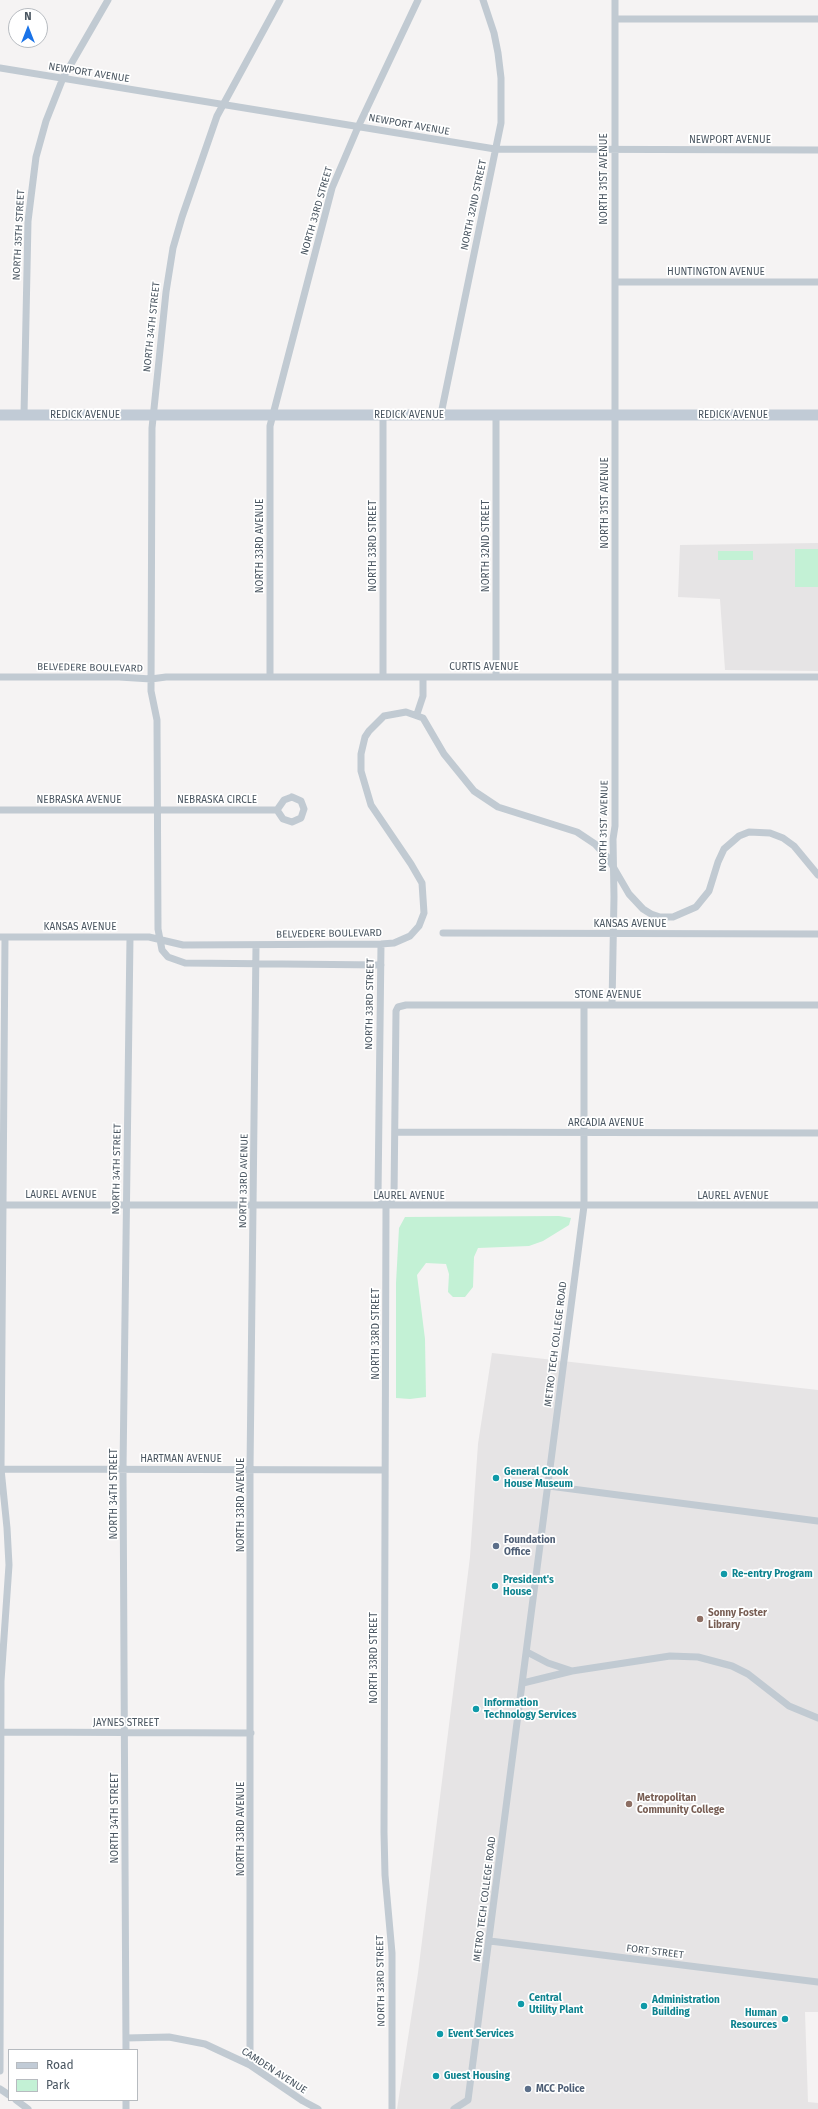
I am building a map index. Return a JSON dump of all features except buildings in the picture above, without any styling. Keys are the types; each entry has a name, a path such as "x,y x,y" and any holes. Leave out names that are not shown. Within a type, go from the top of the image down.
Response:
{"street":[{"name":"NORTH 35TH STREET","path":"24,415 29,199 36,157 46,121 63,78 108,0"},
{"name":"NORTH 34TH STREET","path":"151,679 153,415 166,292 173,248 201,157 217,116 280,0"},
{"name":"NORTH 33RD STREET","path":"273,415 325,209 341,163 418,0"},
{"name":"NORTH 32ND STREET","path":"441,414 500,123 501,78 494,33 482,0"},
{"name":"NORTH 31ST AVENUE","path":"612,1005 615,414 615,0"},
{"path":"615,19 818,19"},
{"name":"NEWPORT AVENUE","path":"0,68 495,149 818,150"},
{"name":"HUNTINGTON AVENUE","path":"615,282 818,282"},
{"name":"NORTH 32ND STREET","path":"496,414 496,677"},
{"name":"REDICK AVENUE","path":"0,415 818,415"},
{"name":"NORTH 33RD AVENUE","path":"270,677 270,426 273,415"},
{"name":"NORTH 33RD STREET","path":"383,415 383,677"},
{"name":"BELVEDERE BOULEVARD","path":"0,677 119,677 151,679 151,691 157,720 157,919 160,939 182,945 381,944 402,940 410,936 419,926 424,913 424,889 412,864 371,805 362,780 361,754 365,737 384,716 406,712 417,714"},
{"name":"CURTIS AVENUE","path":"151,679 166,677 818,677"},
{"path":"423,677 423,696 417,714 426,722 456,771 474,791 498,808 577,832 600,848 637,904 651,914 664,917 681,915 699,904 709,891 719,857 724,849 739,836 750,832 770,833 783,838 794,846 818,875"},
{"name":"NEBRASKA AVENUE","path":"0,810 157,810"},
{"name":"NEBRASKA CIRCLE","path":"157,810 277,810"},
{"name":"KANSAS AVENUE","path":"442,933 818,934"},
{"name":"KANSAS AVENUE","path":"3,937 149,936 160,939"},
{"path":"0,2071 0,1732 2,1648 9,1565 7,1528 0,1469 3,937"},
{"name":"NORTH 34TH STREET","path":"126,2049 123,1468 130,937"},
{"path":"160,939 162,950 168,957 185,963 256,965 381,965"},
{"name":"NORTH 33RD STREET","path":"381,944 378,1195 386,1206 384,1832 385,1875 392,1953 392,2109"},
{"name":"NORTH 33RD AVENUE","path":"250,2065 250,1469 256,945"},
{"name":"STONE AVENUE","path":"398,1007 406,1005 818,1004"},
{"path":"584,1005 584,1206"},
{"name":"NORTH 33RD STREET","path":"386,1206 394,1197 396,1016 398,1007"},
{"name":"ARCADIA AVENUE","path":"395,1132 818,1133"},
{"name":"LAUREL AVENUE","path":"1,1205 818,1205"},
{"name":"METRO TECH COLLEGE ROAD","path":"454,2109 466,2106 468,2100 490,1941 584,1206"},
{"name":"HARTMAN AVENUE","path":"0,1469 123,1468 385,1470"},
{"path":"549,1486 818,1521"},
{"path":"527,1652 548,1664 572,1671"},
{"path":"523,1683 572,1671 670,1656 700,1657 732,1666 748,1674 789,1706 818,1718"},
{"name":"JAYNES STREET","path":"0,1732 251,1733"},
{"name":"FORT STREET","path":"490,1941 818,1982"},
{"name":"CAMDEN AVENUE","path":"126,2038 170,2037 192,2040 220,2050 250,2065 303,2101 318,2109"},
{"path":"17,2101 28,2109"}],"shaded area":[{"path":"818,543 818,671 725,670 720,599 678,597 680,545"},
{"name":"Metropolitan Community College","path":"492,1353 818,1390 818,2012 805,2012 808,2102 818,2103 818,2109 397,2109 418,1973 470,1557 478,1444"}],"green space":[{"path":"795,549 818,549 818,587 795,587"},
{"path":"718,551 753,551 753,560 718,560"},
{"path":"559,1216 571,1218 569,1225 543,1241 529,1246 478,1248 474,1257 473,1287 465,1297 453,1297 448,1292 449,1274 446,1264 426,1263 417,1275 425,1339 426,1397 410,1399 396,1398 396,1283 399,1228 405,1217"}],"place":[{"name":"General Crook House Museum","path":"496,1478"},
{"name":"Foundation Office","path":"496,1546"},
{"name":"Re-entry Program","path":"724,1574"},
{"name":"President's House","path":"495,1586"},
{"name":"Sonny Foster Library","path":"700,1619"},
{"name":"Information Technology Services","path":"476,1709"},
{"name":"Metropolitan Community College","path":"629,1804"},
{"name":"Central Utility Plant","path":"521,2004"},
{"name":"Administration Building","path":"644,2006"},
{"name":"Human Resources","path":"785,2019"},
{"name":"Event Services","path":"440,2034"},
{"name":"Guest Housing","path":"436,2076"},
{"name":"MCC Police","path":"528,2089"}]}
